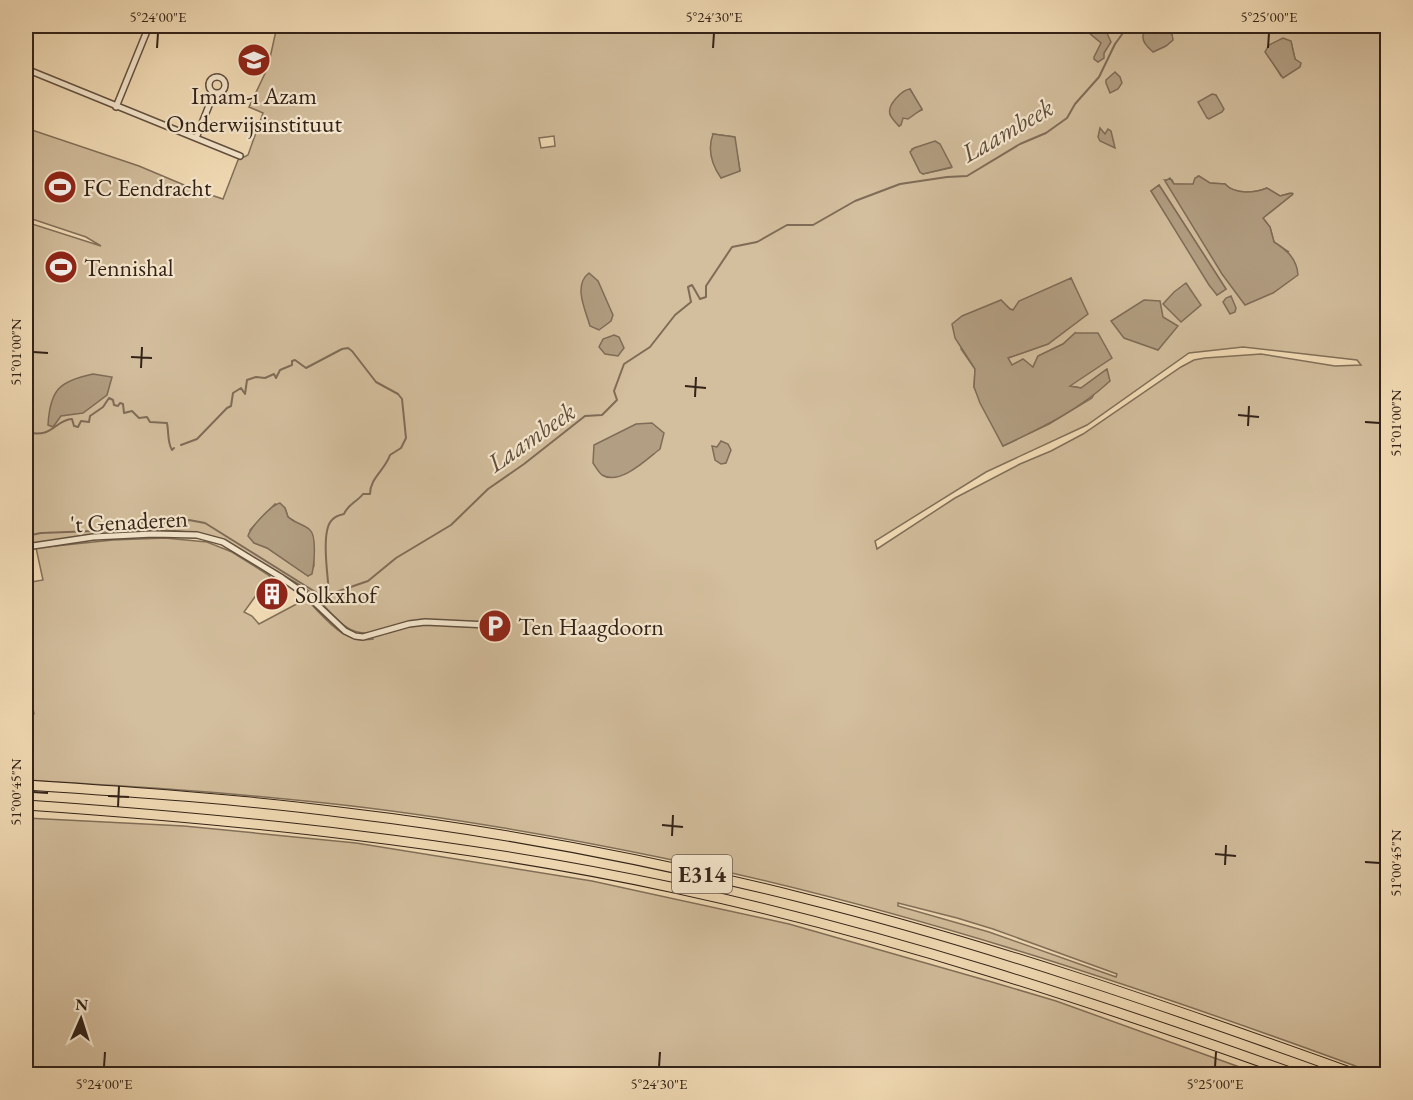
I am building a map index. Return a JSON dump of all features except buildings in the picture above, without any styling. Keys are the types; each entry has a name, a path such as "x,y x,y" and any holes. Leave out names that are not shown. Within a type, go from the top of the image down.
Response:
{"highway":[{"name":"E314","path":"26,785 184,796 359,814 514,837 677,868 921,929 1041,965 1160,1004 1355,1074"},
{"name":"E314","path":"26,805 183,816 345,834 512,858 674,888 796,916 916,948 1144,1021 1295,1074"}],"street":[{"path":"116,107 149,26"},
{"path":"26,69 240,156"},
{"path":"196,138 214,93"},
{"name":"'t Genaderen","path":"26,547 93,537 153,534 197,535 223,542 273,572 309,597 330,619 355,636 369,636 409,624 425,622 488,625"}],"shaded area":[{"path":"277,26 1387,26 1387,1074 1377,1074 1201,1011 1024,952 845,901 663,858 579,841 410,813 213,792 26,780 26,719 34,714 26,674 26,583 43,580 36,548 113,540 165,538 207,542 232,552 270,576 244,612 252,616 259,624 306,599 344,634 362,640 373,639 371,633 361,633 343,625 316,597 300,585 235,547 213,537 169,530 120,532 26,544 26,222 101,246 86,237 26,217 26,128 139,166 223,199 238,160 248,155 263,113 249,107 268,67","holes":["1291,42 1295,59 1281,76 1266,52","910,89 922,110 903,118 899,126 890,114","713,134 734,137 740,171","554,136 555,146 541,148 539,138","912,149 950,168 923,174 911,154","1198,176 1209,183 1225,184 1234,190 1251,192 1267,188 1280,196 1290,193 1292,195 1263,218 1270,227 1274,242 1289,252 1165,180 1172,180 1174,184 1193,185","1159,185 1226,289 1217,295 1151,191","1071,278 1087,314 1048,344 1008,358 1012,365 1033,367 1038,356 1063,344 1075,333 1070,386 1081,388 1107,369 1092,398 1049,424 1003,446 974,387 975,369 961,349 983,309 1001,301 1013,310","1243,347 1357,360 1361,365 1335,366 1261,354 1194,360 1083,434 955,498 877,549 875,541 986,472 1087,425 1189,353","275,504 285,508 288,517 299,524 313,554 314,566 308,576 267,548 254,543 250,530","898,903 993,929 1117,974 1116,977 989,932 898,906"]},
{"path":"1092,26 1111,26 1106,31 1111,42 1104,53 1104,58 1098,62 1094,57 1101,43 1088,32"},
{"path":"1157,29 1172,34 1173,40 1153,52 1148,48 1143,36 1144,33"},
{"path":"1283,38 1291,41 1295,59 1301,63 1300,67 1283,78 1265,52 1269,45"},
{"path":"1115,72 1122,83 1118,89 1110,93 1106,80"},
{"path":"910,89 922,109 908,119 903,118 899,126 891,116 891,106 899,95"},
{"path":"1212,94 1216,95 1224,109 1209,119 1198,102"},
{"path":"1100,128 1105,134 1108,129 1111,131 1115,148 1100,141 1098,137"},
{"path":"713,134 735,137 740,171 721,178 711,157 710,146"},
{"path":"935,141 940,144 952,167 923,174 910,152 914,148"},
{"path":"1199,176 1210,183 1225,184 1234,190 1251,192 1267,188 1280,196 1293,194 1263,218 1270,227 1274,242 1293,260 1298,275 1273,293 1245,305 1222,274 1165,181 1170,178 1174,184 1193,184 1195,178"},
{"path":"1159,185 1226,289 1217,295 1151,191"},
{"path":"589,273 598,281 613,315 611,321 599,330 590,326 583,305 582,284"},
{"path":"1071,278 1088,314 1048,344 1008,358 1012,365 1023,359 1033,367 1038,356 1063,344 1075,333 1098,333 1112,358 1070,386 1081,388 1107,369 1110,381 1073,410 1003,446 980,403 974,387 975,369 955,338 952,324 962,316 1001,300 1013,310 1019,301"},
{"path":"1186,283 1201,305 1181,322 1163,304"},
{"path":"1231,296 1236,308 1235,312 1230,314 1223,302"},
{"path":"1144,300 1160,301 1163,317 1178,326 1158,350 1124,338 1111,321"},
{"path":"614,335 619,337 624,348 618,356 605,354 599,347 603,339"},
{"path":"93,374 112,377 107,395 83,413 61,416 53,427 48,425 51,403 58,389 72,380"},
{"path":"652,423 664,433 660,449 641,465 625,474 609,477 601,474 593,463 594,445 636,424"},
{"path":"721,441 728,444 731,450 726,463 721,464 715,460 712,446 717,447"},
{"path":"280,503 285,508 288,517 308,528 312,533 314,564 312,574 308,576 267,548 254,543 248,536 261,517"},
{"path":"26,818 184,826 356,843 592,881 789,924 992,982 1056,1001 1259,1074 26,1074"}],"waterway":[{"name":"Laambeek","path":"26,536 41,533 120,530 134,523 180,523 189,520 205,523 317,593 336,592 368,581 396,558 451,525 488,489 585,416 602,415 617,400 614,391 624,364 650,347 675,315 691,302 688,287 692,285 700,299 706,297 706,286 732,247 757,242 787,225 813,225 855,201 900,184 967,176 1020,144 1046,133 1067,118 1075,104 1099,77 1115,44 1128,26"},
{"path":"181,445 197,439 231,406 233,393 241,388 245,394 247,380 256,377 265,378 274,374 276,378 280,370 292,365 292,361 295,360 306,368 348,348 376,382 398,394 402,399 406,438 401,448 390,455 372,483 370,494 363,494 344,514 332,520 328,527 326,545 329,593"},
{"path":"26,432 42,433 61,422 72,419 74,426 78,427 81,421 89,422 90,416 103,407 109,398 113,400 114,405 123,404 124,413 132,411 139,418 147,417 150,422 167,423 169,444 172,450 174,448"}],"place":[{"name":"Imam-ı Azam Onderwijsinstituut","path":"254,60"},
{"name":"FC Eendracht","path":"60,187"},
{"name":"Tennishal","path":"61,267"},
{"name":"Solkxhof","path":"272,594"},
{"name":"Ten Haagdoorn","path":"495,626"}]}
